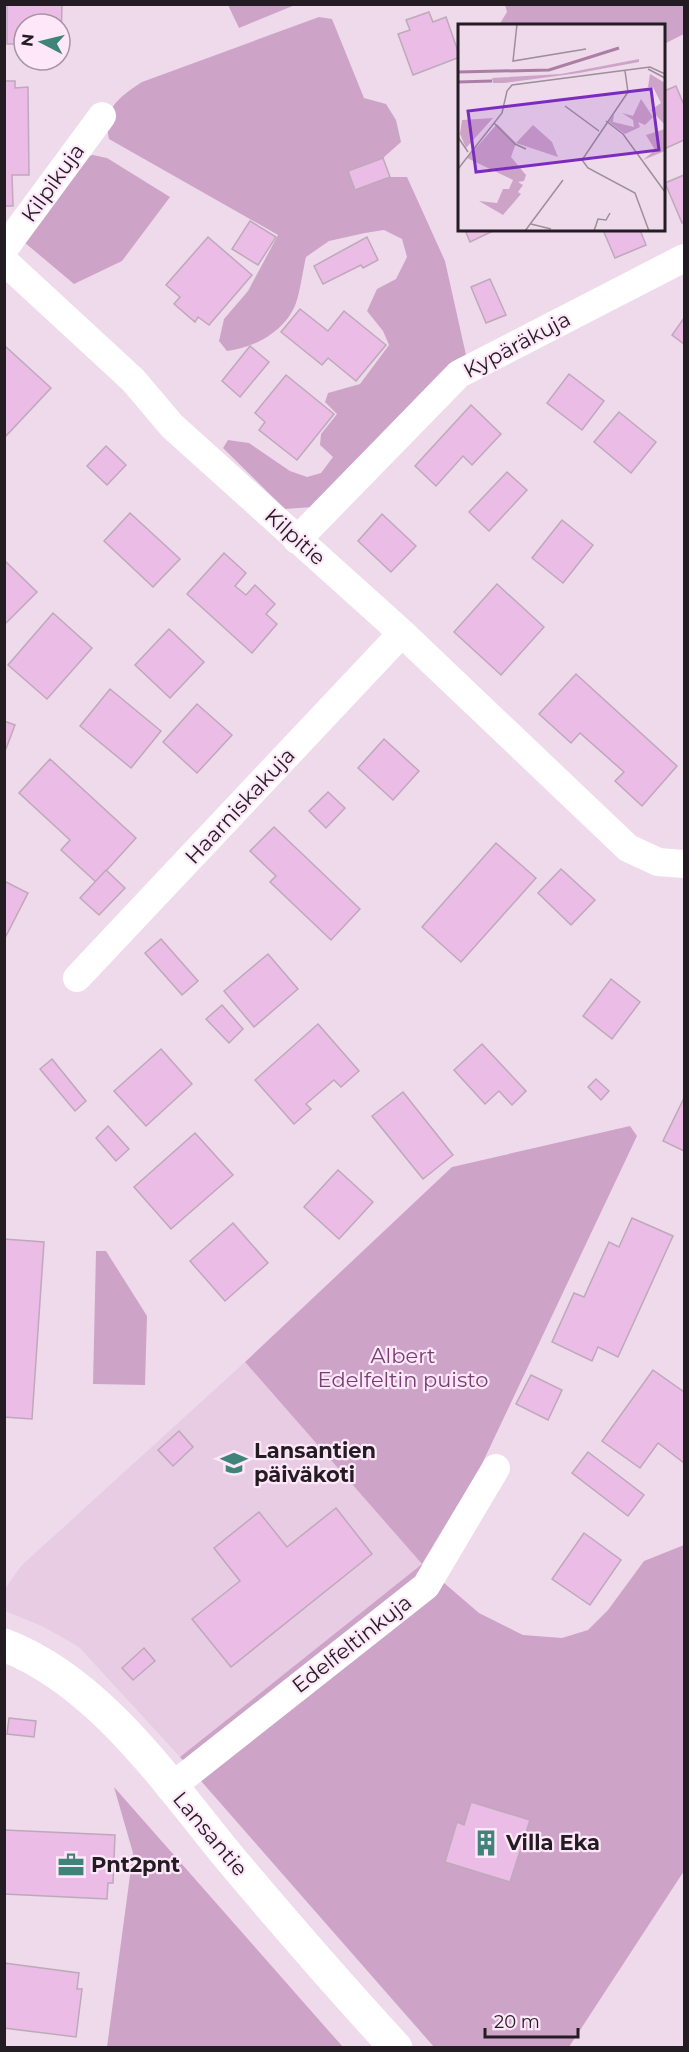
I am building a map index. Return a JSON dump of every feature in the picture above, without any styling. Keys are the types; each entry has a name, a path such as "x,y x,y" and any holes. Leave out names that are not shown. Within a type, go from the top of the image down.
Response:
{"street":[{"name":"Kilpikuja","path":"4,249 102,116"},
{"name":"Kypäräkuja","path":"297,540 459,374 684,258"},
{"name":"Kilpitie","path":"4,261 133,380 172,426 402,633 628,848 658,862 684,864"},
{"name":"Haarniskakuja","path":"77,978 402,633"},
{"name":"Edelfeltinkuja","path":"170,1788 426,1586 496,1468"},
{"name":"Lansantie","path":"4,1645 24,1652 70,1680 127,1736 316,1961 396,2048"}],"shaded area":[{"name":"Lansantien päiväkoti","path":"245,1362 422,1564 180,1757 79,1647 42,1626 5,1611 4,1590 21,1566"}],"green space":[{"path":"228,5 295,5 239,28"},
{"path":"505,5 684,5 684,34 665,44 665,24 500,24 507,12"},
{"path":"319,17 332,19 364,98 386,104 396,120 401,142 383,158 348,171 355,190 390,177 407,177 445,261 466,355 449,364 312,507 285,509 223,448 228,440 249,443 290,471 307,477 321,473 333,457 320,445 321,434 337,414 325,402 328,393 360,384 389,345 383,331 367,311 377,289 396,279 407,257 402,239 384,230 329,241 306,257 296,303 285,322 258,342 227,351 219,341 224,319 248,291 278,235 109,139 107,129 110,112 114,105 142,82"},
{"path":"93,155 107,158 170,197 122,261 74,284 24,242 81,158"},
{"name":"Albert Edelfeltin puisto","path":"630,1126 637,1136 481,1466 422,1564 245,1362 452,1167"},
{"path":"96,1251 106,1251 147,1316 145,1385 93,1384"},
{"path":"684,1545 684,1871 569,2047 434,2047 180,1757 422,1564 479,1613 523,1635 562,1638 588,1630 608,1610 644,1561"},
{"path":"114,1787 343,2047 107,2047 133,1853"}],"building":[{"path":"7,4 62,4 62,12 12,12 12,44 7,44"},
{"path":"429,12 433,22 446,17 458,51 458,58 413,75 398,34 410,30 406,20"},
{"path":"4,81 15,81 15,88 28,87 29,175 12,175 13,206 4,206"},
{"path":"676,86 684,105 684,140 665,149 665,91"},
{"path":"383,158 390,177 355,190 348,171"},
{"path":"684,175 684,222 682,223 665,183"},
{"path":"250,221 276,237 258,265 232,249"},
{"path":"465,231 493,231 470,242"},
{"path":"603,231 640,231 646,245 615,258"},
{"path":"208,237 252,275 209,325 198,317 195,322 174,304 180,297 166,285"},
{"path":"367,237 378,260 363,268 361,265 323,284 314,266"},
{"path":"490,279 506,315 486,323 471,287"},
{"path":"300,309 328,331 344,311 386,345 356,381 328,358 322,365 281,332"},
{"path":"684,318 684,344 672,335"},
{"path":"4,346 51,388 4,438"},
{"path":"250,346 269,362 240,397 222,381"},
{"path":"569,374 604,401 582,430 547,403"},
{"path":"286,375 334,414 297,460 259,430 265,422 255,413"},
{"path":"471,405 501,434 472,465 463,456 436,486 415,466"},
{"path":"619,412 656,442 631,473 594,442"},
{"path":"106,446 126,465 107,485 87,466"},
{"path":"507,472 527,490 489,531 469,512"},
{"path":"130,513 180,559 153,587 104,541"},
{"path":"382,514 416,546 391,572 358,541"},
{"path":"562,520 593,545 563,583 532,558"},
{"path":"224,553 246,573 235,586 246,595 255,585 275,604 266,614 277,624 252,653 187,594"},
{"path":"4,560 37,592 4,625"},
{"path":"497,584 544,627 501,675 454,632"},
{"path":"53,613 92,648 47,699 8,665"},
{"path":"169,629 204,662 170,698 135,665"},
{"path":"576,674 677,766 642,806 615,781 624,772 580,733 571,743 539,714"},
{"path":"110,689 161,731 131,768 80,726"},
{"path":"197,704 232,735 197,773 163,742"},
{"path":"4,721 15,725 4,754"},
{"path":"384,739 419,771 393,800 358,768"},
{"path":"50,759 136,838 96,882 61,850 70,840 19,793"},
{"path":"328,792 345,808 326,828 309,811"},
{"path":"274,827 360,909 331,940 270,882 276,876 250,851"},
{"path":"496,843 536,878 461,962 422,927"},
{"path":"561,869 595,900 571,925 538,893"},
{"path":"106,870 125,888 99,915 80,898"},
{"path":"4,881 28,893 4,940"},
{"path":"161,939 198,981 182,995 145,953"},
{"path":"268,954 298,989 254,1027 224,991"},
{"path":"611,979 640,1002 612,1039 583,1016"},
{"path":"222,1005 243,1029 229,1043 206,1019"},
{"path":"318,1024 359,1071 341,1087 334,1080 306,1104 311,1109 294,1124 255,1080"},
{"path":"482,1044 526,1091 512,1105 499,1091 485,1104 454,1070"},
{"path":"161,1049 192,1084 146,1126 114,1091"},
{"path":"52,1059 86,1101 75,1111 40,1069"},
{"path":"596,1079 609,1091 601,1100 588,1087"},
{"path":"403,1092 453,1155 423,1179 372,1116"},
{"path":"684,1098 684,1151 663,1141"},
{"path":"108,1126 129,1149 116,1161 96,1138"},
{"path":"195,1133 233,1175 171,1229 134,1187"},
{"path":"338,1170 373,1202 339,1239 304,1207"},
{"path":"632,1218 673,1236 618,1357 598,1347 592,1361 552,1342 574,1293 584,1297 609,1242 619,1247"},
{"path":"233,1223 268,1263 225,1301 190,1261"},
{"path":"4,1239 44,1242 32,1419 4,1417"},
{"path":"653,1370 684,1392 684,1463 658,1443 640,1468 602,1441"},
{"path":"531,1375 562,1390 548,1420 516,1404"},
{"path":"179,1431 193,1447 173,1466 158,1450"},
{"path":"588,1452 644,1495 628,1516 572,1473"},
{"path":"336,1508 372,1554 231,1667 192,1619 240,1581 214,1548 259,1512 287,1547"},
{"path":"584,1533 621,1560 590,1605 552,1579"},
{"path":"144,1648 155,1661 133,1680 122,1668"},
{"path":"9,1718 36,1721 34,1737 7,1734"},
{"name":"Villa Eka","path":"471,1802 530,1820 510,1882 445,1862 457,1822 464,1825"},
{"path":"4,1830 115,1835 113,1883 108,1883 107,1899 4,1894"},
{"path":"4,1963 79,1973 77,1989 82,1989 76,2037 4,2028"}],"place":[{"name":"Lansantien päiväkoti","path":"234,1463"},
{"name":"Villa Eka","path":"486,1843"},
{"name":"Pnt2pnt","path":"71,1865"}]}
